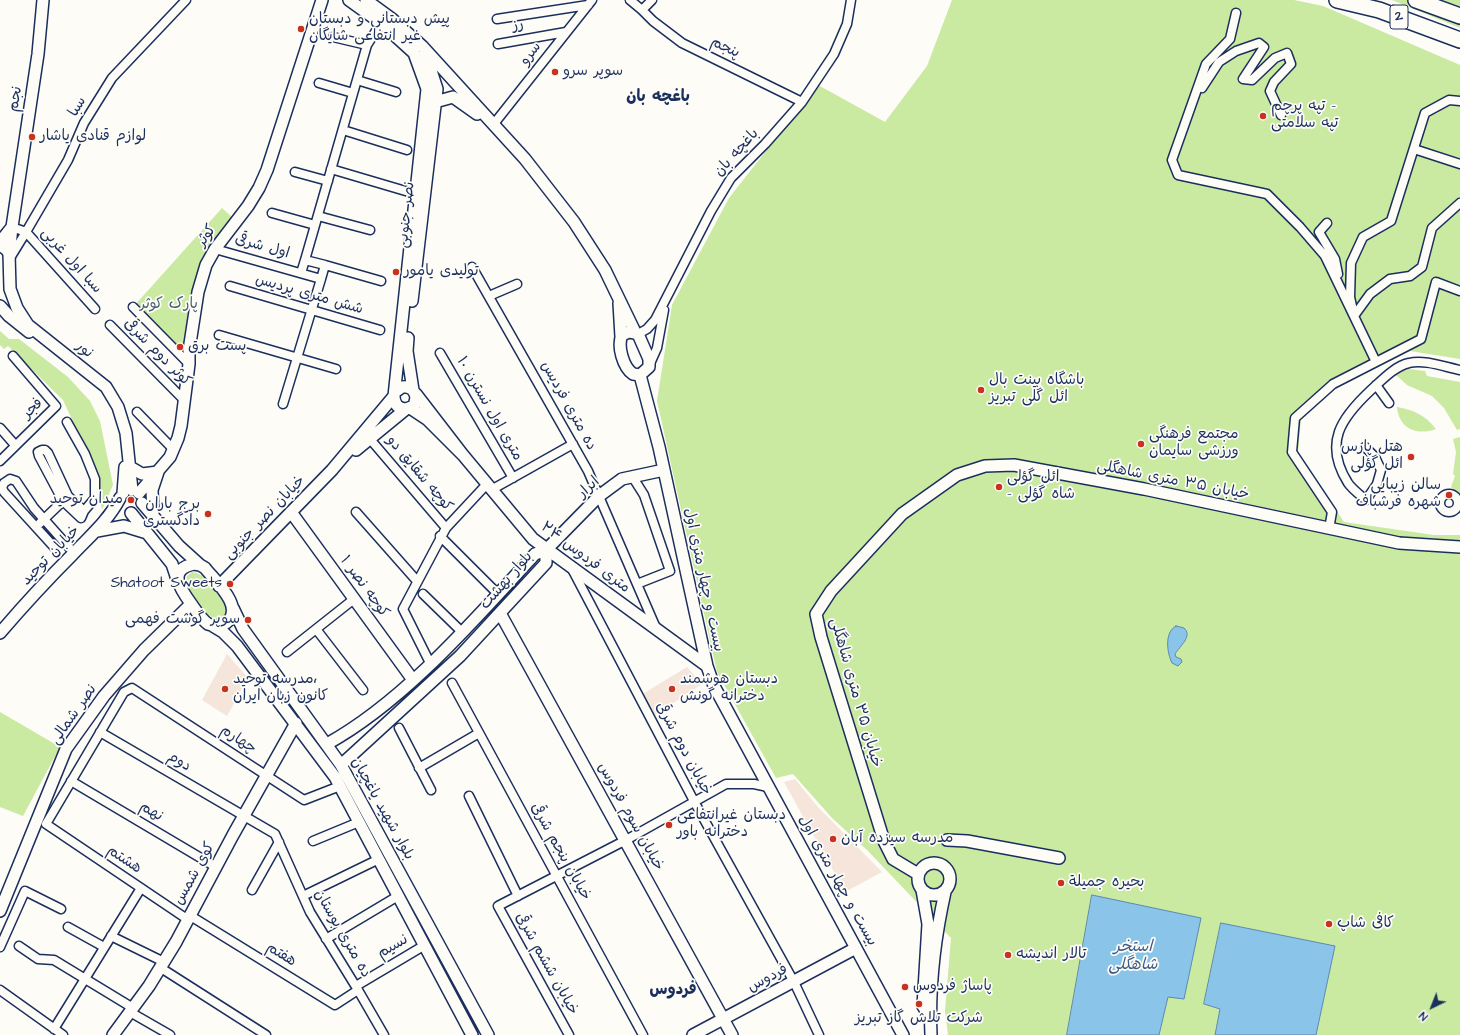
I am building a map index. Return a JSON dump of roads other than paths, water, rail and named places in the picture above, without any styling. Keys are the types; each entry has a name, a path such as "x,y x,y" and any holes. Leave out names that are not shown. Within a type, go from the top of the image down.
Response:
{"highway":[{"name":"2","path":"1337,0 1379,10 1460,40"},
{"name":"2","path":"1416,0 1460,16"}],"main road":[{"name":"نجم","path":"9,259 12,227 38,54 43,0"},
{"name":"کوثر","path":"131,495 158,472 170,457 181,426 189,364 189,350 198,292 206,264 215,249 248,206 265,176 322,0"},
{"path":"349,0 418,49"},
{"path":"366,0 392,19 418,49 525,159 574,222 605,270 619,297 621,337 619,347 628,369 633,374 644,371"},
{"name":"نصر جنوبی","path":"414,392 407,351 437,89 418,49"},
{"name":"نصر جنوبی","path":"394,394 427,89 418,49"},
{"path":"435,102 454,97 493,125"},
{"path":"0,242 12,227"},
{"path":"0,246 7,250 9,259 0,271"},
{"name":"نور","path":"9,259 10,284 13,298 20,314 28,325 106,387 118,407 126,433 128,467"},
{"name":"بیست و چهار متری اول","path":"619,297 649,359 644,371 707,666 714,686 903,1035"},
{"name":"نور","path":"0,306 9,316 101,392 114,418 128,467"},
{"path":"621,337 625,333 637,333"},
{"path":"406,386 414,392 416,402 408,409 398,407 395,404 394,394 398,389 406,386"},
{"name":"۲۴ متری فردوس","path":"414,392 463,455 532,539 707,666"},
{"name":"خیابان نصر جنوبی","path":"219,586 332,470 394,394"},
{"name":"خیابان نصر جنوبی","path":"332,470 408,409"},
{"name":"۲۴ متری فردوس","path":"408,409 428,420 463,455"},
{"name":"خیابان ۳۵ متری شاهگلی","path":"918,874 893,859 884,841 821,637 816,614 831,591 902,514 957,475 985,466 1014,465 1144,489 1399,543 1460,547"},
{"path":"128,467 142,474 158,472 152,490 153,515"},
{"path":"97,531 127,511 137,511 131,495 128,467"},
{"name":"ابرار","path":"546,550 599,496 622,479 664,470"},
{"path":"127,511 119,503 131,495"},
{"name":"بلوار شهید یاغچیان","path":"131,495 153,515 182,549 200,565 230,599 243,629 341,765 488,1035"},
{"name":"خیابان توحید","path":"0,633 74,553 97,531 115,508 131,495"},
{"name":"بلوار شهید یاغچیان","path":"127,511 147,532 172,564 180,590 203,620 232,639 296,724 340,786 471,1033"},
{"name":"کوچه نصر ۱","path":"291,512 413,680"},
{"path":"97,531 124,526 147,532"},
{"name":"بلوار بهشت","path":"327,744 339,738 370,716 413,680 462,632 535,554 546,550 546,564 460,656 341,765"},
{"path":"177,579 184,568 188,565 200,565"},
{"name":"نصر شمالی","path":"0,911 66,749 109,690 144,650 191,604"},
{"path":"213,626 225,623 232,614 233,608"},
{"name":"خیابان سوم فردوس","path":"500,613 732,1035"},
{"name":"کوی شمس","path":"113,1035 132,1010 162,965 296,724"},
{"path":"339,738 338,749 348,755 353,754"},
{"path":"947,840 968,841 1059,858"},
{"path":"922,890 931,896 941,895 945,892 949,888 951,878 947,869 934,863 924,866 918,874 928,924 923,1006 930,1017"},
{"path":"931,1035 930,1017 938,922 945,892"},
{"name":"فردوس","path":"693,1035 724,1020 856,948"},
{"path":"471,1033 483,1025"}],"street":[{"name":"سبا","path":"9,259 68,160 84,123 112,78 186,0"},
{"path":"630,0 642,10 652,0"},
{"name":"باغچه بان","path":"666,301 711,211 731,178 765,144 802,102 834,54 847,24 851,0"},
{"path":"497,19 590,2"},
{"name":"سرو","path":"493,125 590,2"},
{"name":"پنجم","path":"642,10 653,21 682,43 802,102"},
{"path":"1236,14 1230,39 1206,64 1196,97 1172,160 1178,175 1268,194 1300,227 1325,256 1376,362"},
{"path":"301,273 367,45 381,23"},
{"path":"342,133 381,23"},
{"name":"رز","path":"498,44 566,32"},
{"path":"333,37 367,45"},
{"path":"1196,97 1218,62 1236,51 1259,43 1264,47 1243,79 1252,80 1275,58 1288,53 1291,64 1274,82 1270,91 1280,115"},
{"path":"357,80 396,92"},
{"path":"320,83 353,93"},
{"path":"1354,316 1350,297 1351,263 1363,236 1391,221 1425,113 1449,100 1460,101"},
{"path":"342,133 407,150"},
{"path":"1414,149 1460,164"},
{"path":"331,169 409,192"},
{"path":"295,172 328,182"},
{"path":"1354,316 1370,294 1390,279 1410,276 1422,267 1432,228 1460,203"},
{"path":"272,213 315,225"},
{"path":"318,216 370,230"},
{"path":"1327,223 1319,232 1335,259 1343,293"},
{"path":"12,227 26,232"},
{"name":"سبا اول غربی","path":"26,232 95,309"},
{"name":"اول شرقی","path":"215,249 321,279"},
{"path":"305,260 381,281"},
{"path":"283,404 325,265"},
{"name":"ده متری فردیس","path":"472,267 490,296 573,444 599,496 657,631"},
{"path":"1329,528 1332,512 1292,452 1295,418 1333,384 1421,338 1436,282 1460,291"},
{"path":"490,296 517,284"},
{"name":"شش متری پردیس","path":"230,286 380,330"},
{"path":"637,333 647,329 655,320 666,301"},
{"path":"644,371 657,348 666,301"},
{"path":"133,307 189,364"},
{"name":"کوثر دوم شرقی","path":"110,325 184,400"},
{"path":"219,336 336,369"},
{"name":"۱۰ متری اول نسترن","path":"440,353 513,478"},
{"name":"فجر","path":"0,461 15,444 56,406 13,356"},
{"path":"1365,447 1375,457 1381,470 1377,484 1366,500 1349,483 1339,460 1336,441 1347,414 1376,385 1399,366 1417,362 1460,370"},
{"path":"1376,385 1389,403"},
{"path":"137,412 173,449"},
{"path":"66,498 48,453 45,450 38,452 38,456 66,498 84,511 95,498 95,479 85,454 67,422"},
{"path":"0,428 15,444"},
{"name":"کوچه شقایق دو","path":"370,439 446,528"},
{"path":"430,663 403,609 440,536 446,528 489,487 513,478 573,444"},
{"path":"632,476 644,495 670,571 637,584"},
{"path":"55,548 37,526 4,492 2,488 4,483 10,479 16,481 44,520 74,553"},
{"path":"37,526 66,498"},
{"path":"356,512 417,581"},
{"path":"440,536 498,594"},
{"name":"خیابان دوم شرقی","path":"572,569 695,803 794,982 819,1035"},
{"path":"423,594 462,632"},
{"path":"287,652 354,599"},
{"path":"316,629 363,690"},
{"name":"خیابان پنجم شرقی","path":"452,683 643,1035"},
{"name":"چهارم","path":"100,732 124,692 132,688 304,800 340,786"},
{"path":"399,728 431,790"},
{"path":"71,781 100,732"},
{"name":"دوم","path":"100,732 243,817"},
{"path":"420,768 479,733"},
{"name":"هشتم","path":"71,781 46,824 141,888 188,917"},
{"name":"نهم","path":"71,781 216,867"},
{"path":"469,796 518,896 557,877 695,803 726,784 754,784 768,787"},
{"name":"ده متری بوستان","path":"243,817 276,834 310,912 384,1035"},
{"path":"313,841 359,822"},
{"path":"252,890 279,842"},
{"path":"303,896 379,859"},
{"path":"54,1029 141,888"},
{"path":"0,947 25,891 62,909"},
{"path":"326,939 398,896"},
{"name":"خیابان ششم شرقی","path":"518,896 498,906 569,1035"},
{"name":"هفتم","path":"188,917 335,1005 357,988"},
{"path":"68,927 104,947"},
{"path":"112,936 162,965 266,1035"},
{"name":"نسیم","path":"357,988 425,945"},
{"path":"18,946 38,959 54,960 170,1035"},
{"path":"0,990 63,1035"}],"water":[{"path":"1176,626 1184,628 1187,634 1185,641 1175,654 1176,657 1181,659 1182,662 1178,666 1172,663 1168,648 1168,638 1172,629"},
{"name":"استخر شاهگلی","path":"1092,895 1201,918 1184,999 1168,997 1159,1035 1067,1035"},
{"path":"1221,923 1335,946 1316,1035 1215,1035 1220,1009 1204,1004"}],"place":[{"name":"پیش دبستانی و دبستان غیر انتفاعی شایگان","path":"301,29"},
{"name":"سوپر سرو","path":"555,72"},
{"name":"تپه پرچم - تپه سلامتی","path":"1263,116"},
{"name":"لوازم قنادی یاشار","path":"32,137"},
{"name":"تولیدی یامور","path":"396,272"},
{"name":"پست برق","path":"180,347"},
{"name":"باشگاه پینت بال ائل گلی تبریز","path":"981,390"},
{"name":"مجتمع فرهنگی ورزشی سایمان","path":"1141,444"},
{"name":"هتل پارس ائل گؤلی","path":"1411,457"},
{"name":"ائل گؤلی - شاه گؤلی","path":"999,487"},
{"name":"سالن زیبایی شهره فرشباف","path":"1449,495"},
{"name":"میدان توحید","path":"131,500"},
{"name":"برج باران دادگستری","path":"208,514"},
{"name":"Shatoot Sweets","path":"230,584"},
{"name":"سوپر گوشت فهمی","path":"248,620"},
{"name":"مدرسه توحید، کانون زبان ایران","path":"225,689"},
{"name":"دبستان هوشمند دخترانه گونش","path":"672,689"},
{"name":"دبستان غیرانتفاعی دخترانه باور","path":"669,825"},
{"name":"مدرسه سیزده آبان","path":"833,839"},
{"name":"بحیره جمیلة","path":"1061,883"},
{"name":"کافی شاپ","path":"1329,924"},
{"name":"تالار اندیشه","path":"1008,955"},
{"name":"پاساژ فردوس","path":"905,987"},
{"name":"شرکت تلاش گاز تبریز","path":"919,1004"}],"district":[{"name":"باغچه بان","path":"658,98"},
{"name":"فردوس","path":"673,991"}],"park label":[{"name":"پارک کوثر","path":"169,305"}]}
